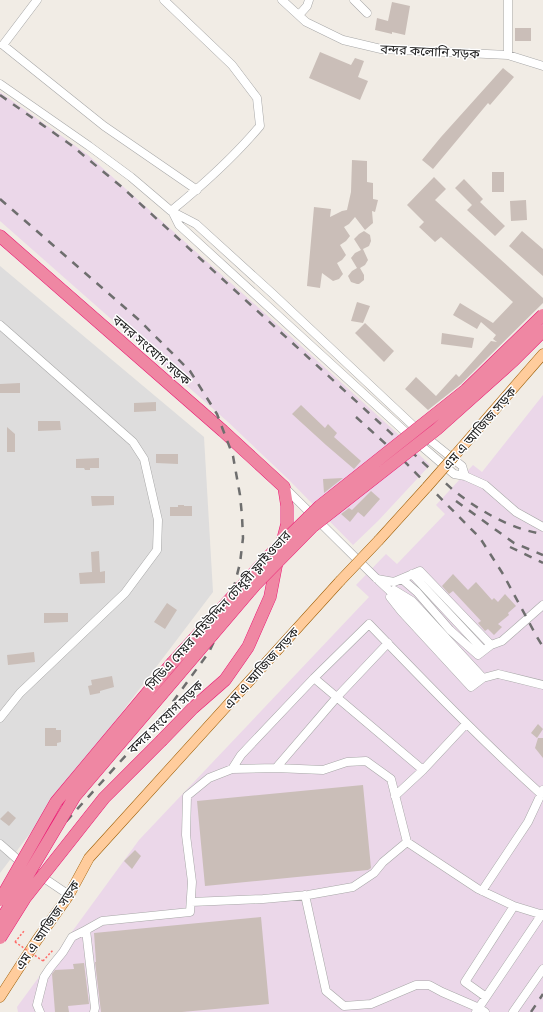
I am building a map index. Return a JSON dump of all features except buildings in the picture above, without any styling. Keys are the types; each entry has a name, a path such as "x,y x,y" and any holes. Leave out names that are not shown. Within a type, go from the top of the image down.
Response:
{"highway":[{"name":"বন্দর সংযোগ সড়ক","path":"0,236 223,431 284,487 287,506 287,524 270,597 248,647 225,680 192,708 104,798 25,898 0,938"},
{"path":"0,900 56,802 173,662 272,553 320,506 466,390 543,315"},
{"name":"সিডিএ মেয়র মহিউদ্দিন চৌধুরী ফ্লাইওভার","path":"0,922 75,796 255,585 312,527 437,429 513,361 543,331"}],"main road":[{"name":"এম এ আজিজ সড়ক","path":"0,997 32,947 69,895 89,858 427,487 543,354"}],"street":[{"path":"37,0 3,44 104,126 197,190"},
{"path":"164,0 232,65 257,98 260,126 246,143 197,190 171,211"},
{"name":"বন্দর কলোনি সড়ক","path":"282,0 306,22 343,40 381,49 508,55 543,66"},
{"path":"299,15 307,6 309,0"},
{"path":"354,0 367,13"},
{"path":"508,0 508,55"},
{"path":"0,84 131,177 171,211 196,224 274,294 421,433 462,466 464,476"},
{"path":"171,211 179,225 411,437 454,474 464,476 485,485 516,512 543,527"},
{"path":"0,325 133,442 144,459 158,520 157,550 125,593 20,693 0,718"},
{"name":"বন্দর সংযোগ সড়ক","path":"284,487 376,578"},
{"path":"376,578 394,582 420,571 490,645"},
{"path":"412,574 483,650"},
{"path":"376,578 401,611 471,687 480,680 498,674 543,684"},
{"path":"376,578 412,601 480,680"},
{"path":"402,579 416,592 450,630 478,655 490,645 502,641 543,605"},
{"path":"232,769 241,755 314,678 369,624 466,724 513,768 542,792 528,822 482,891"},
{"path":"276,768 337,697 388,643"},
{"path":"314,678 423,770"},
{"path":"395,796 423,770 466,724"},
{"path":"40,1012 37,1005 44,977 63,952 72,937 102,920 190,912 192,882 186,835 187,796 209,778 232,769 276,768 323,770 347,762 366,761 391,779 407,842 482,891 514,906 542,915 486,997 480,1011 429,985 416,985 371,1004 344,1006 326,991 305,895"},
{"path":"191,902 263,899 305,895 353,887 374,873 407,842"},
{"path":"0,844 28,867 69,895"},
{"path":"486,997 465,982 514,906"},
{"path":"86,930 95,1008 94,1012"},
{"path":"513,1012 543,968"}],"path":[{"path":"24,931 15,942 43,961 53,950"}],"shaded area":[{"path":"0,92 88,155 279,326 430,465 378,521 353,545 288,479 228,422 0,221"},
{"path":"0,266 204,437 213,592 0,873"},
{"path":"543,395 543,1012 18,1012 17,1007 139,840 369,597 356,585 386,554 397,564 445,514 436,505 473,465 482,472"}],"railway":[{"path":"0,95 71,145 123,188 452,489 495,518 519,528 543,534"},
{"path":"0,199 139,320 190,371 217,414 233,456 240,495 243,538 240,563 235,583 220,629 209,652 167,710 61,827 0,903"},
{"path":"356,417 398,455 480,538 503,574 543,647"},
{"path":"456,501 514,543 543,555"},
{"path":"510,547 543,563"},
{"path":"531,1012 543,994"}]}
